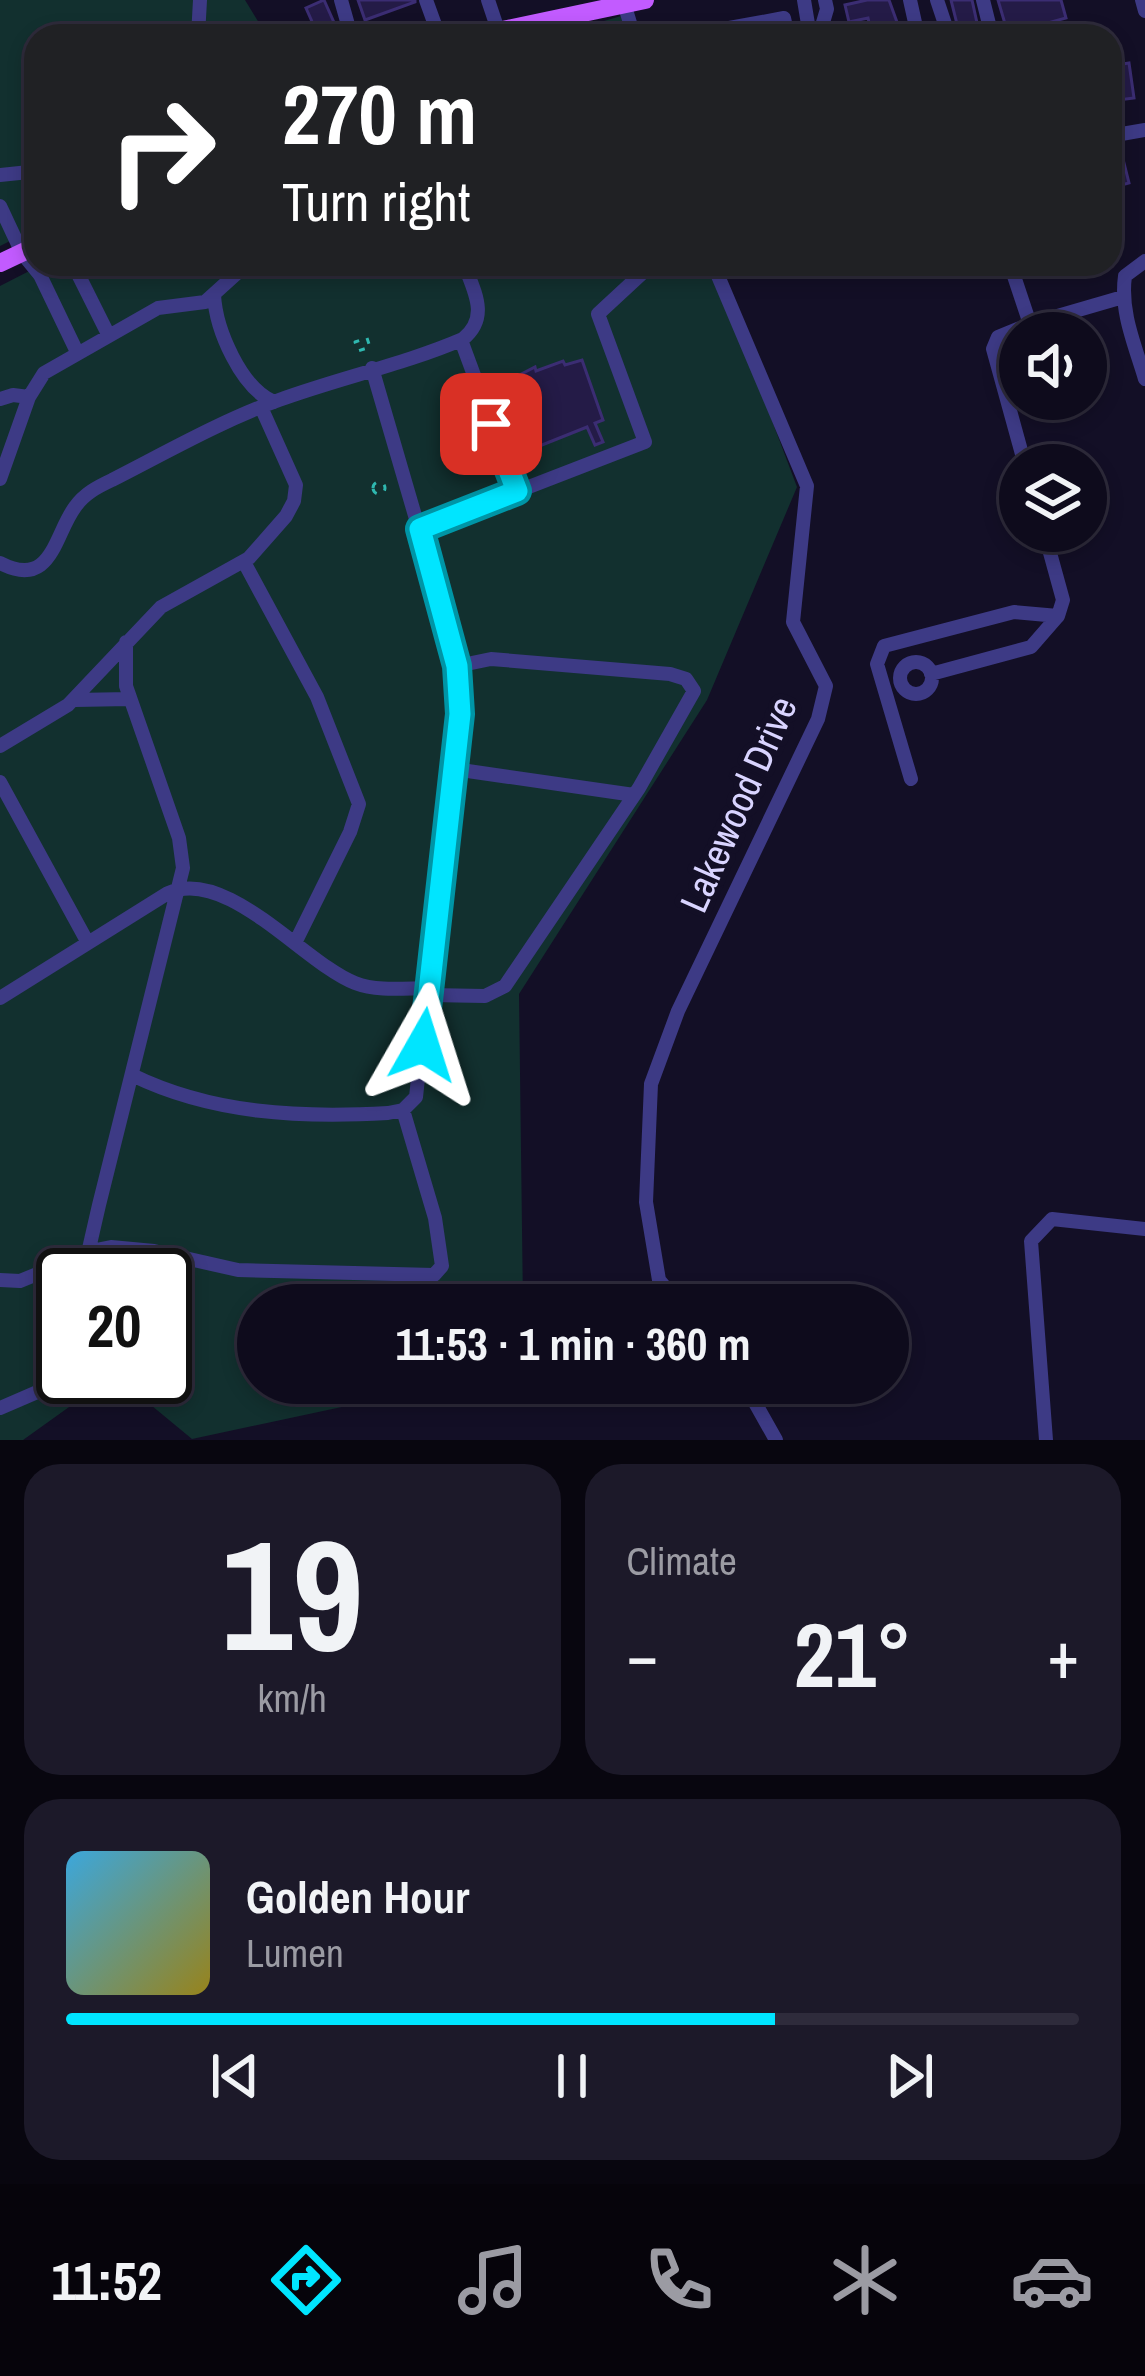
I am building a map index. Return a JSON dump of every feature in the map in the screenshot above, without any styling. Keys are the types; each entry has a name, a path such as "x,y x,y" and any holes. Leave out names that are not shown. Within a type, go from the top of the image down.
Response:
{"main road":[{"path":"514,24 554,9 645,0"}],"street":[{"path":"1142,0 1145,11"},
{"path":"751,24 784,18 785,24"},
{"path":"0,206 24,242"},
{"path":"1145,260 1125,276 1124,297 1145,379"},
{"path":"40,276 76,352"},
{"path":"79,276 108,334"},
{"path":"0,478 29,397 44,373 158,308 193,305 214,296 235,276"},
{"path":"0,563 22,570 43,563 57,546 70,512 89,492 267,404 460,340 479,317 467,276"},
{"path":"420,529 645,442 598,314 639,276"},
{"name":"Lakewood Drive","path":"662,1284 646,1202 651,1084 678,1012 818,718 826,686 793,622 807,486 717,276"},
{"path":"1014,276 1026,312"},
{"path":"0,746 75,700 161,607 244,562 286,516 296,490 267,404 246,382 216,317 214,296"},
{"path":"1072,312 1124,297"},
{"path":"999,337 993,349 999,371"},
{"path":"460,340 517,491"},
{"path":"131,1075 166,1092 226,1108 330,1114 403,1110 416,1097 460,714 457,666 372,368"},
{"path":"0,399 13,394 29,397"},
{"path":"932,674 1031,647 1058,616 1063,600 1050,552"},
{"path":"244,562 317,697 359,804 356,821 296,941"},
{"path":"911,779 877,664 884,646 1014,612 1058,616"},
{"path":"89,1248 183,868 179,838 129,699 126,642"},
{"path":"0,998 178,889 195,888 296,941 352,982 485,996 505,986 634,795 693,697 693,687 686,679 491,659 457,666"},
{"path":"921,662 932,674 928,688 919,693 909,692 900,681 910,663 921,662"},
{"path":"884,689 900,681"},
{"path":"75,700 129,699"},
{"path":"454,769 634,795"},
{"path":"0,782 88,943"},
{"path":"192,1260 278,1274 434,1275 442,1264 441,1243 403,1110"},
{"path":"1046,1440 1031,1241 1052,1219 1145,1229"},
{"path":"0,1280 20,1281 36,1274"},
{"path":"0,1408 36,1392"},
{"path":"756,1404 776,1440"}],"green space":[{"path":"0,0 245,0 260,24 24,24 24,234 0,246"},
{"path":"621,16 624,24 594,24"},
{"path":"24,274 718,276 797,487 707,700 519,994 523,1284 237,1284 237,1404 356,1404 192,1439 150,1404 192,1404 192,1248 36,1248 36,1404 73,1404 23,1440 0,1440 0,286"}],"building":[{"path":"324,0 335,24 313,24 306,8"},
{"path":"358,0 415,0 415,2 365,20"},
{"path":"889,0 898,24 869,24 868,18 849,22 845,5"},
{"path":"951,0 972,0 977,23 957,24"},
{"path":"998,0 1061,0 1066,18 1044,24 1005,24"},
{"path":"1129,63 1134,98 1122,100 1122,64"},
{"path":"1122,155 1129,183 1122,185"},
{"path":"582,360 603,420 595,423 603,442 595,445 587,427 537,447 532,435 512,445 493,393 496,387 535,367 536,371"}],"route":[{"path":"423,1045 460,693 420,529 517,491 491,424"}]}
